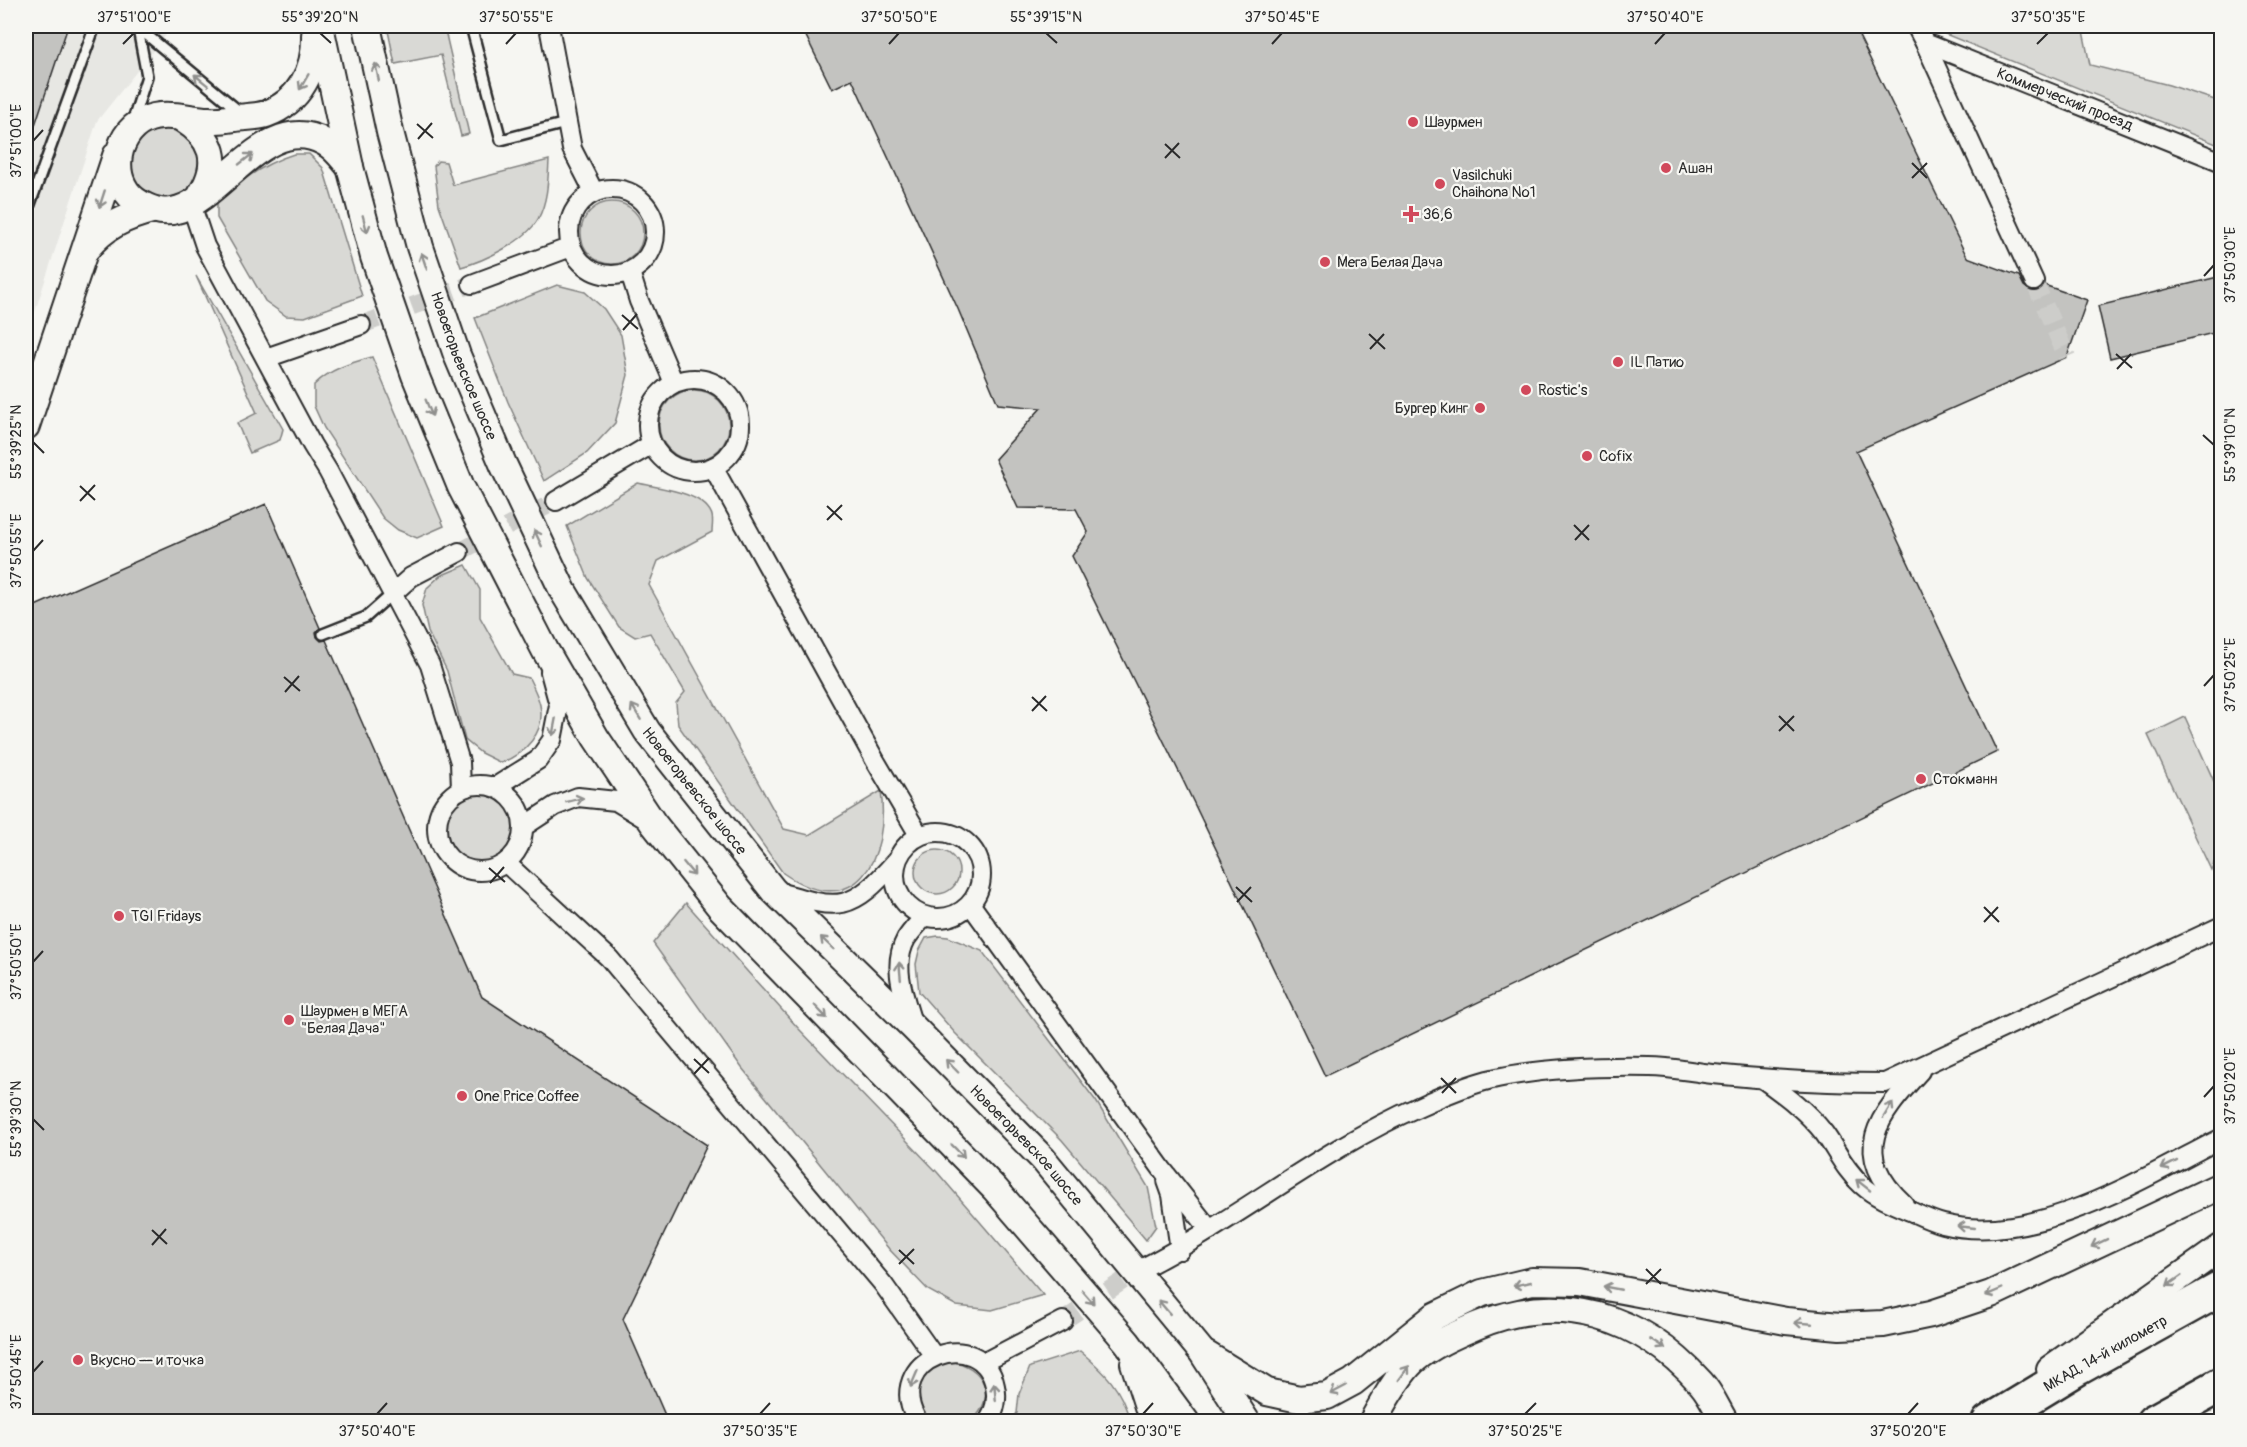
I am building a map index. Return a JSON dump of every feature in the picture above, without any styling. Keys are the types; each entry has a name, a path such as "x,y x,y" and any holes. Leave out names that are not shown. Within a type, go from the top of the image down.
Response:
{"highway":[{"name":"МКАД, 14-й километр","path":"1989,1422 2078,1368 2222,1288"},
{"path":"2153,1422 2222,1384"}],"main road":[{"path":"26,426 124,139 145,120 164,115 212,121 265,114 285,104 301,89 311,70 315,53 315,26"},
{"path":"321,26 350,167 374,257 415,375 461,487 545,650 596,738 653,823 720,906 995,1189 1127,1342 1183,1419"},
{"name":"Новоегорьевское шоссе","path":"367,26 390,132 420,247 457,355 503,464 563,591 647,731 773,890 914,1028 1043,1160 1202,1352 1247,1422"},
{"path":"183,118 198,128 209,144 213,162 210,180 196,200"},
{"path":"124,139 117,167 122,186 135,201 152,210 165,212 179,210 196,200 252,154 293,135 309,136 325,142 350,167"},
{"path":"85,251 98,235 113,224 127,217 152,210"},
{"path":"2150,1218 2222,1177"},
{"path":"1202,1352 1267,1392 1299,1399 1327,1396 1353,1382 1435,1316 1482,1293 1532,1281 1580,1282 1786,1321 1840,1326 1883,1324 1931,1314 1991,1294 2222,1185"},
{"path":"1976,1422 2222,1247"},
{"path":"1372,1422 1384,1400 1412,1362 1451,1337 1496,1318 1535,1309 1584,1311 1627,1325 1666,1349 1703,1384 1725,1422"},
{"path":"1127,1342 1153,1422"}],"street":[{"path":"549,26 572,149 594,192"},
{"path":"1916,26 2034,281"},
{"name":"Коммерческий проезд","path":"1925,43 2222,162"},
{"path":"609,188 625,190 638,197 649,208 655,223 656,238 651,252 642,264 630,272 613,276 595,273 580,262 571,247 568,231 572,215 580,202 594,192 609,188"},
{"path":"196,200 205,246 430,665 460,762 461,789"},
{"path":"472,284 571,247"},
{"path":"630,272 639,301 674,383"},
{"path":"266,358 361,325"},
{"path":"692,379 711,382 726,392 737,408 740,425 737,442 727,457 713,467 695,471 678,468 662,459 652,444 648,427 651,409 660,394 674,383 692,379"},
{"path":"556,501 652,444"},
{"path":"713,467 876,762 919,835"},
{"path":"393,593 411,577 459,552"},
{"path":"495,787 538,760 552,740 559,705 545,650"},
{"path":"478,785 495,787 509,796 520,812 523,827 521,843 512,859 498,868 481,872 465,870 450,861 440,846 436,830 438,814 447,799 461,789 478,785"},
{"path":"523,827 555,806 578,797 616,801 653,823"},
{"path":"773,890 816,903 836,904 857,899 874,886 896,861 905,846 919,835 935,831 951,833 965,840 976,852 982,870 980,889 971,905 957,915 941,919 924,917 909,908 899,895 894,878 896,861"},
{"path":"506,863 609,958 883,1284 934,1356"},
{"path":"971,905 1162,1169 1210,1230"},
{"path":"914,1028 902,988 899,962 907,938 924,917"},
{"path":"1139,1270 1180,1250 1325,1156 1396,1116 1443,1095 1487,1080 1541,1071 1652,1067 1833,1083 1885,1083 2222,926"},
{"path":"1914,1213 1892,1193 1878,1174 1874,1154 1875,1137 1893,1101 1927,1064"},
{"path":"1761,1078 1791,1099 1809,1116 1824,1133 1849,1172 1864,1187 1889,1202 1945,1225 1983,1229 2024,1225 2064,1213 2119,1190 2222,1138"},
{"path":"1162,1169 1172,1195 1180,1250"},
{"path":"983,1363 1063,1321"},
{"path":"918,1422 911,1410 909,1394 912,1378 921,1365 934,1356 951,1352 968,1354 983,1363 993,1378 997,1396 988,1422"}],"lane":[{"path":"26,215 94,26"},
{"path":"471,26 501,140 566,123"},
{"path":"137,27 246,117"},
{"path":"124,139 147,76 137,27"},
{"path":"323,634 366,616 393,593"}],"shaded area":[{"path":"26,26 173,26 97,121 26,339"},
{"path":"387,26 444,26 469,134 461,136 441,55 395,64"},
{"path":"1942,26 2082,26 2090,65 2169,85 2221,102 2221,146 1945,34"},
{"path":"164,125 189,133 203,157 196,184 181,197 172,199 162,199 144,192 137,185 131,172 131,152 135,142 144,133"},
{"path":"294,154 309,154 323,168 362,296 305,317 286,316 265,301 217,218 217,202 234,187 263,168"},
{"path":"549,160 544,205 532,227 504,249 461,267 439,205 434,166 438,161 446,162 453,185"},
{"path":"606,202 618,202 634,211 641,221 643,233 641,245 634,255 618,264 606,264 595,259 586,250 581,239 581,227 586,216 595,207"},
{"path":"196,276 283,429 280,440 250,453 237,423 257,413"},
{"path":"557,285 585,292 604,309 621,335 628,375 615,423 587,453 544,481 508,402 475,318"},
{"path":"372,357 444,526 417,538 398,530 383,518 324,428 314,406 314,385 320,379 341,367"},
{"path":"694,390 713,396 723,406 729,425 723,444 713,454 694,460 675,454 665,444 659,425 665,406 675,396"},
{"path":"638,483 689,496 706,506 712,515 712,532 658,561 649,585 784,829 809,835 881,791 880,840 873,860 862,876 848,887 830,891 808,887 783,873 678,725 676,703 685,692 650,633 635,637 619,627 588,578 567,526"},
{"path":"466,565 480,590 480,617 512,674 529,678 540,705 540,724 532,741 518,754 501,763 481,753 465,740 447,671 428,632 422,605 427,588 440,576"},
{"path":"2185,717 2221,797 2221,846 2211,870 2148,735"},
{"path":"480,793 493,796 504,803 511,814 514,827 511,840 504,851 493,858 480,861 467,858 456,851 449,840 446,827 449,814 456,803 467,796"},
{"path":"937,850 953,856 959,872 953,888 937,894 921,888 915,872 921,856"},
{"path":"686,903 799,1029 937,1172 1043,1295 992,1310 957,1306 928,1290 889,1249 742,1068 653,943"},
{"path":"948,937 982,951 1096,1101 1148,1187 1156,1226 1146,1240 1062,1140 955,1033 919,992 916,964 919,951 926,938"},
{"path":"1080,1351 1098,1367 1117,1390 1130,1421 1012,1421 1017,1413 1019,1394 1030,1367"},
{"path":"950,1361 971,1369 984,1384 984,1402 972,1421 932,1421 924,1412 920,1402 918,1393 924,1377 939,1365"}],"building":[{"path":"26,26 68,26 29,143 26,142"},
{"path":"801,26 1854,26 1967,257 2019,276 2024,286 2032,292 2039,291 2044,285 2087,300 2067,357 1856,451 1997,752 1325,1076 1072,556 1088,532 1076,509 1018,508 995,459 1041,408 998,404 958,309 852,79 832,89"},
{"path":"2222,276 2222,331 2110,358 2098,306"},
{"path":"266,504 320,628 316,632 317,637 321,641 326,640 482,997 707,1145 623,1319 668,1422 26,1422 26,610"}],"tunnel":[{"path":"2034,281 2067,357"},
{"path":"361,325 472,284"},
{"path":"459,552 556,501"},
{"path":"1063,1321 1139,1270"}],"place":[{"name":"Шаурмен","path":"1413,122"},
{"name":"Ашан","path":"1666,168"},
{"name":"Vasilchuki Chaihona №1","path":"1440,184"},
{"name":"36,6","path":"1411,214"},
{"name":"Мега Белая Дача","path":"1325,262"},
{"name":"IL Патио","path":"1618,362"},
{"name":"Rostic's","path":"1526,390"},
{"name":"Бургер Кинг","path":"1480,408"},
{"name":"Cofix","path":"1587,456"},
{"name":"Стокманн","path":"1921,779"},
{"name":"TGI Fridays","path":"119,916"},
{"name":"Шаурмен в МЕГА \"Белая Дача\"","path":"289,1020"},
{"name":"One Price Coffee","path":"462,1096"},
{"name":"Вкусно — и точка","path":"78,1360"}]}
